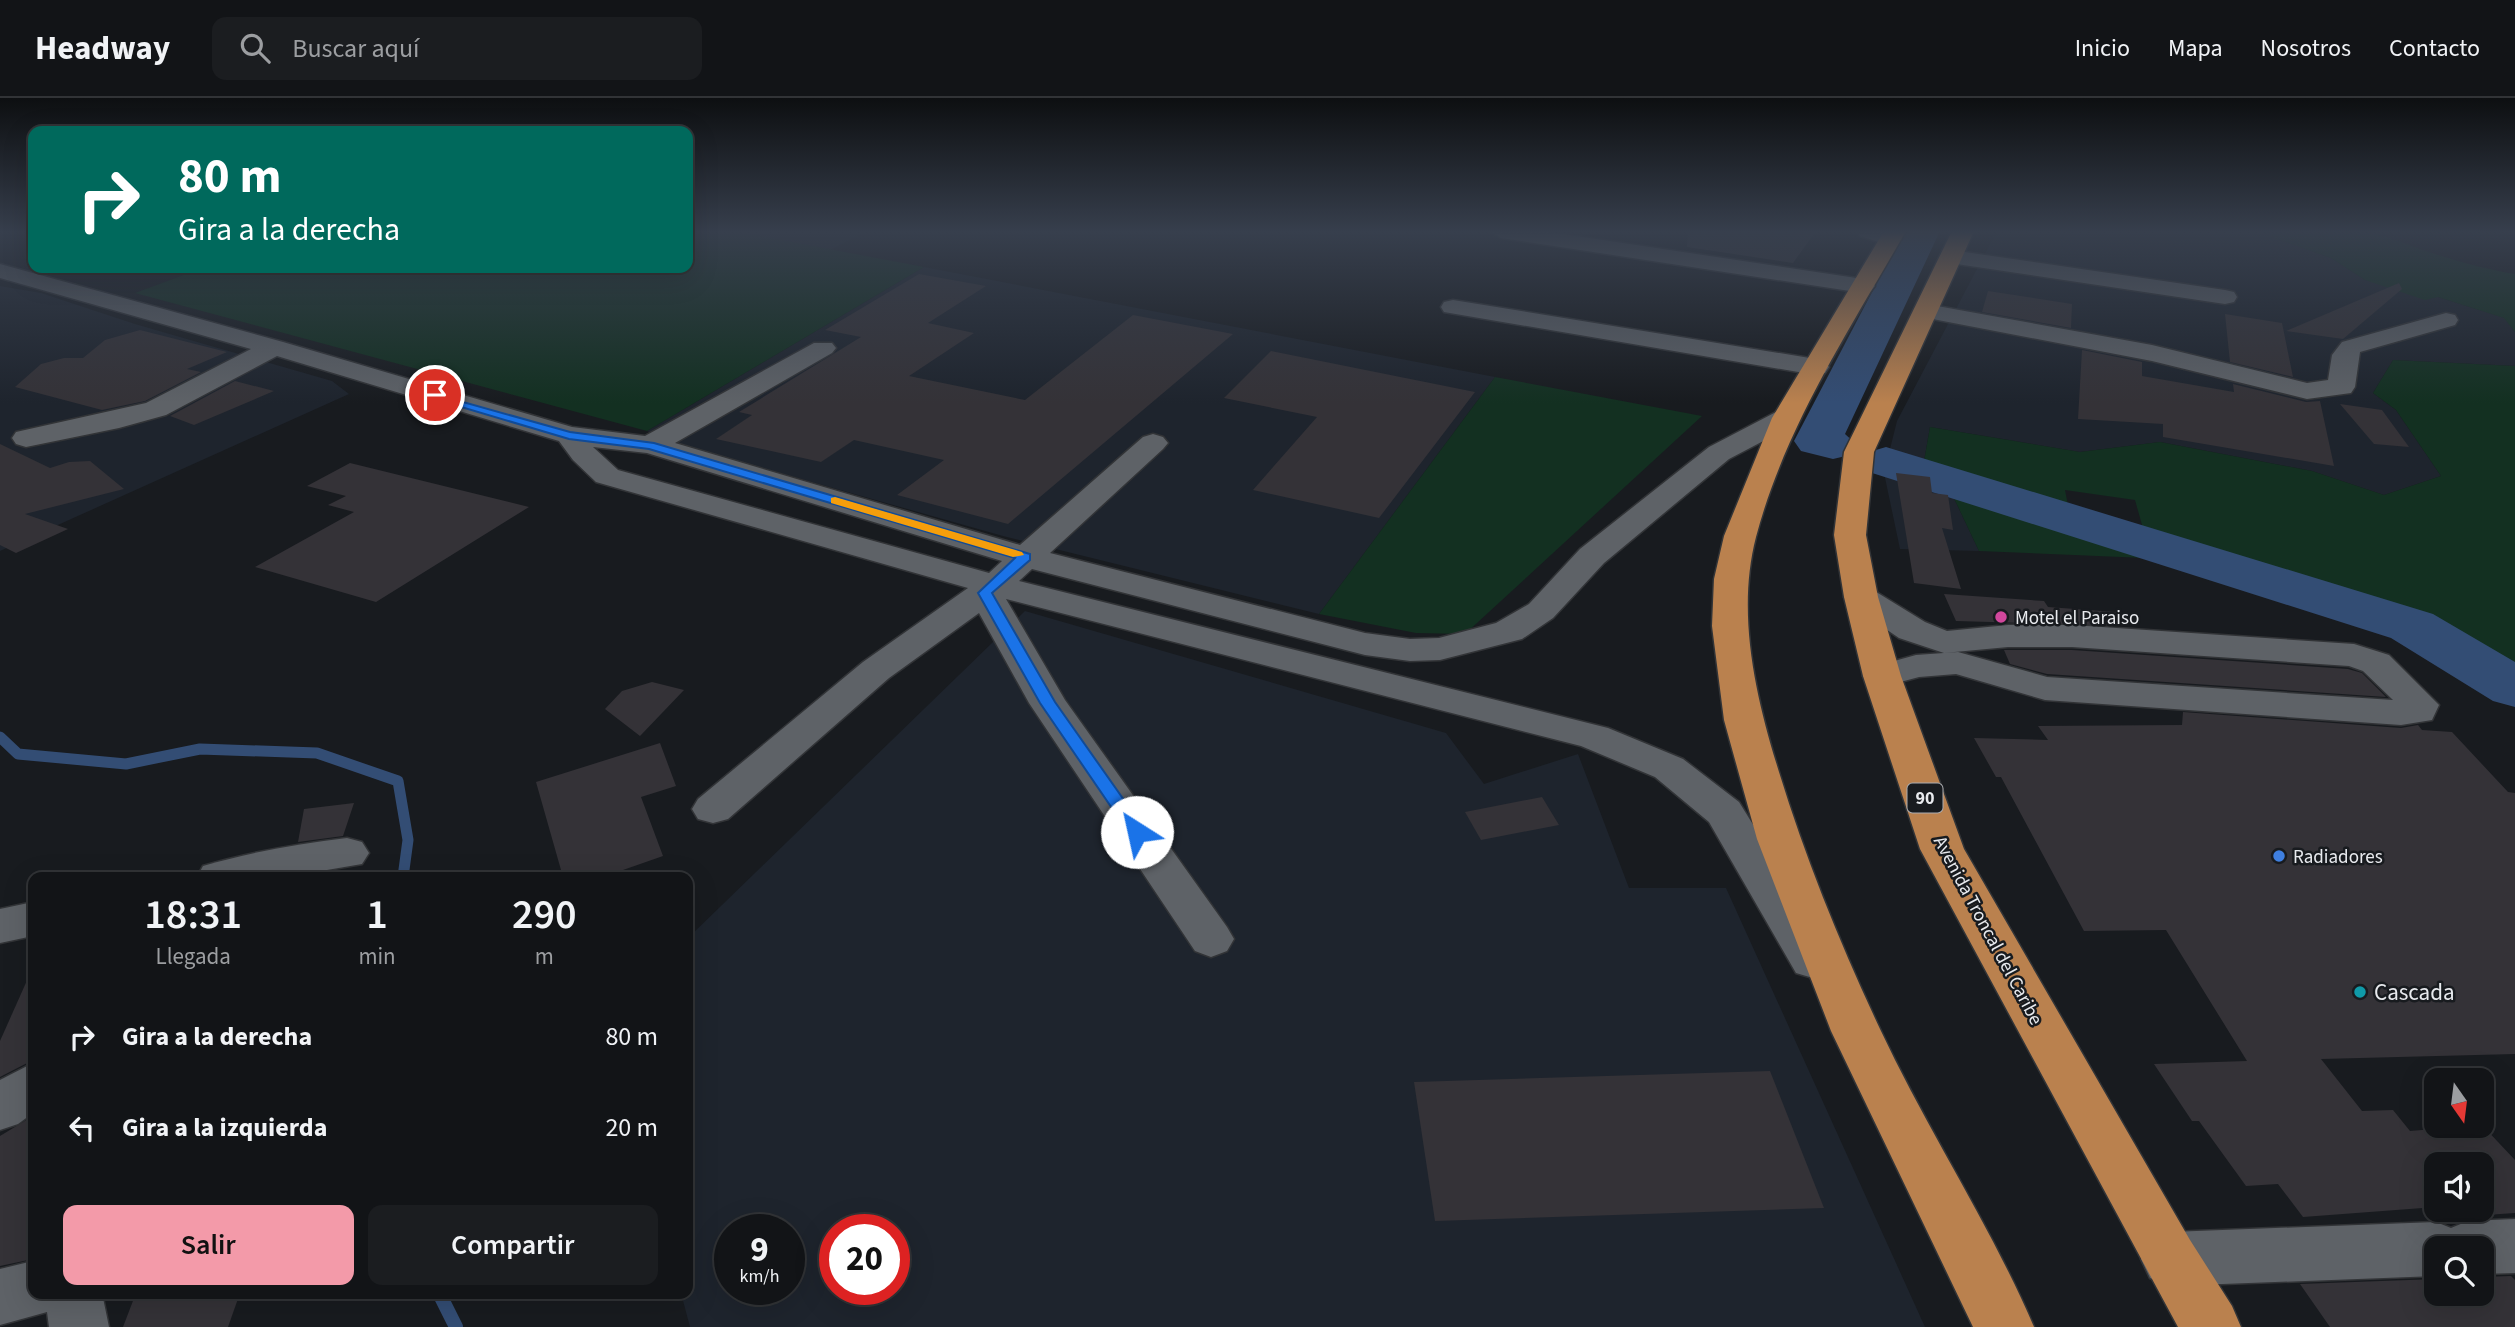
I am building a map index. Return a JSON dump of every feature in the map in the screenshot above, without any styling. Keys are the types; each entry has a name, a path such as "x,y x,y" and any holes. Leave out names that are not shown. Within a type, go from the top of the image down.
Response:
{"highway":[{"path":"1862,288 1786,418 1740,536 1731,579 1730,626 1743,720 1778,839 1856,1031 2004,1327"},
{"name":"Avenida Troncal del Caribe","path":"1936,288 1859,452 1850,535 1861,597 1882,676 1942,849 2170,1259 2211,1327"}],"street":[{"path":"63,288 274,347 569,435 650,445 1357,659 1594,737 1669,768 1724,812 1856,1031"},
{"path":"2181,288 2225,297"},
{"path":"1453,307 1816,368"},
{"path":"1926,311 2152,353 2308,391 2341,387 2345,355 2351,347 2446,320"},
{"path":"26,438 119,420 156,409 274,347"},
{"path":"650,445 823,348"},
{"path":"569,435 583,454 607,476 990,589 1357,659 1410,650 1440,649 1509,631 1541,611 1592,556 1719,453 1786,418"},
{"path":"713,809 876,670 990,589 1153,443"},
{"path":"990,589 1048,703 1211,939"},
{"path":"1861,597 1951,653 2045,688 2401,713 2418,711 2420,705 2376,663 2354,655 2072,636 2008,636 1951,653 1882,676"},
{"path":"260,872 285,869 347,852"},
{"path":"0,926 28,920"},
{"path":"0,1108 28,1088"},
{"path":"2494,1247 2515,1246"},
{"path":"2170,1259 2424,1249"},
{"path":"0,1297 28,1290"},
{"path":"75,1299 79,1327"}],"shaded area":[{"path":"0,288 41,293 135,324 332,381 349,394 0,551"},
{"path":"888,288 1035,288 1495,377 1319,614 1003,536 677,444 647,431"},
{"path":"1967,288 2401,288 2505,318 2515,332 2515,366 2393,360 2373,393 2396,410 2441,476 2384,495 2312,471 2160,442 2080,452 1930,427 1923,467 1952,494 1979,551 1900,549 1884,473 1897,421"},
{"path":"1025,611 1446,733 1484,784 1578,754 1629,888 1726,888 1925,1327 690,1327 683,1299 693,1299 693,933"}],"green space":[{"path":"148,288 888,288 647,431 135,293"},
{"path":"2390,288 2515,288 2515,332 2504,318 2438,297 2425,300"},
{"path":"2393,360 2515,366 2515,666 2511,661 2320,610 2240,572 2169,559 1979,551 1952,494 1923,467 1930,427 2080,452 2160,442 2312,471 2384,495 2441,476 2396,410 2373,393","holes":["2065,490 2135,500 2144,532 2071,521"]},
{"path":"1495,377 1702,416 1465,634 1416,633 1319,614"}],"building":[{"path":"895,288 982,288 928,323 974,333 909,376 1025,400 1133,315 1233,334 1008,524 897,495 944,460 854,440 821,462 716,439 752,415 739,412 861,337 825,330"},
{"path":"2386,288 2402,289 2343,339 2286,331"},
{"path":"1988,291 2072,304 2071,328 1982,312"},
{"path":"2225,314 2282,323 2293,377 2230,362"},
{"path":"140,330 227,352 187,369 201,372 145,401 102,410 15,387 41,364 64,358 83,358 105,340"},
{"path":"2082,350 2142,362 2142,376 2234,392 2233,384 2306,402 2320,401 2334,466 2163,437 2163,424 2078,419"},
{"path":"1271,351 1475,392 1379,518 1253,490 1317,417 1224,398"},
{"path":"235,381 274,391 194,425 170,416"},
{"path":"2340,404 2382,410 2409,447 2374,444"},
{"path":"0,444 50,468 69,462 90,461 124,489 25,514 68,529 16,553 0,545"},
{"path":"350,463 529,507 376,602 255,567 354,512 328,505 346,496 307,486"},
{"path":"1896,473 1930,477 1932,493 1948,495 1953,530 1942,528 1961,589 1914,583"},
{"path":"1944,594 2044,601 2048,607 2116,612 2125,626 1956,621"},
{"path":"2004,650 2072,650 2348,669 2362,673 2386,697 2047,674 2010,664"},
{"path":"652,682 684,690 640,736 605,709 622,691"},
{"path":"2183,712 2401,728 2418,725 2422,730 2452,732 2508,792 2515,793 2515,1054 2321,1059 2362,1111 2393,1110 2410,1131 2424,1130 2424,1138 2494,1138 2515,1160 2515,1213 2494,1214 2494,1152 2424,1152 2424,1208 2303,1217 2278,1184 2246,1186 2199,1121 2192,1121 2154,1064 2247,1061 2166,930 2084,931 2001,777 1996,777 1974,738 2048,740 2038,726 2182,725"},
{"path":"660,743 676,786 641,797 663,856 617,872 562,872 536,782"},
{"path":"1542,797 1559,825 1481,840 1465,812"},
{"path":"354,803 343,836 298,842 304,809"},
{"path":"28,978 28,1063 0,1077 0,1041"},
{"path":"1770,1071 1824,1208 1435,1221 1414,1082"},
{"path":"28,1119 28,1260 0,1266 0,1136"},
{"path":"2511,1276 2515,1280 2515,1327 2330,1327 2300,1284 2424,1279 2424,1306 2494,1306 2494,1277"},
{"path":"134,1299 238,1299 228,1327 123,1327"}],"waterway":[{"path":"1833,445 1818,441 1894,288"},
{"path":"1886,462 2412,626 2515,688"},
{"path":"0,737 18,754 126,764 200,749 317,753 398,781 408,840 404,872"},
{"path":"442,1299 456,1327"}],"slow traffic":[{"path":"835,500 1018,555"}],"place":[{"name":"Motel el Paraiso","path":"2001,617"},
{"name":"Radiadores","path":"2279,856"},
{"name":"Cascada","path":"2360,992"}],"route":[{"path":"435,395 569,435 650,445 1025,557 985,593 1048,703 1137,832"}]}
